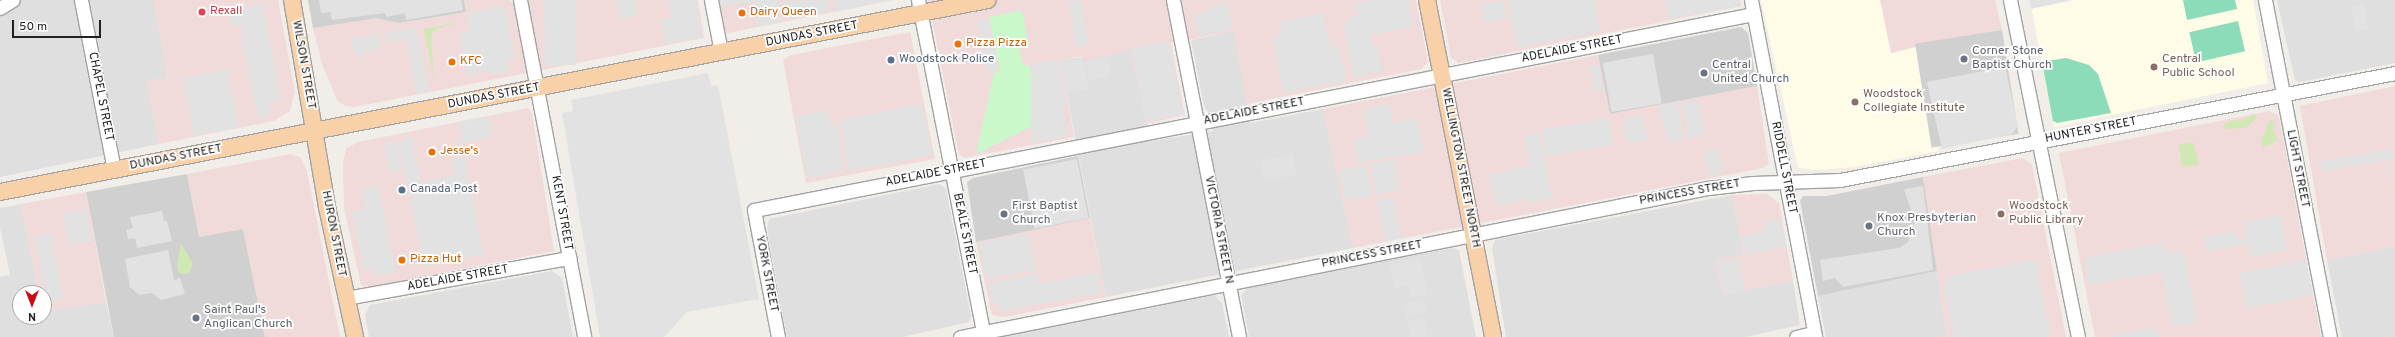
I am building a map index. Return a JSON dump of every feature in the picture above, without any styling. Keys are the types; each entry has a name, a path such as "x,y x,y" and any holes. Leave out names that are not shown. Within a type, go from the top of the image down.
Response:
{"main road":[{"name":"WILSON STREET","path":"292,0 315,130"},
{"name":"DUNDAS STREET","path":"0,192 315,130 537,89 721,52 920,7 988,0"},
{"name":"WELLINGTON STREET NORTH","path":"1427,0 1443,76 1492,337"},
{"name":"HURON STREET","path":"315,130 354,337"}],"street":[{"path":"0,8 13,0"},
{"name":"CHAPEL STREET","path":"81,0 114,170"},
{"name":"KENT STREET","path":"520,0 584,337"},
{"path":"711,0 721,52"},
{"name":"VICTORIA STREET N","path":"1173,0 1239,337"},
{"name":"RIDDELL STREET","path":"1751,0 1814,335"},
{"path":"2010,0 2078,337"},
{"name":"LIGHT STREET","path":"2266,0 2330,337"},
{"name":"BEALE STREET","path":"920,7 984,335"},
{"name":"ADELAIDE STREET","path":"754,210 1754,14"},
{"name":"HUNTER STREET","path":"1786,182 1840,180 2039,140 2395,73"},
{"name":"PRINCESS STREET","path":"960,337 984,335 1229,283 1708,188 1786,182"},
{"name":"YORK STREET","path":"754,210 778,337"},
{"name":"ADELAIDE STREET","path":"346,298 569,258"},
{"path":"1796,337 1814,335"}],"shaded area":[{"path":"0,0 154,0 168,77 147,81 159,144 0,177"},
{"path":"154,0 278,0 295,92 290,111 274,121 159,144 147,81 168,77"},
{"path":"308,0 464,0 466,12 399,23 376,18 313,28"},
{"path":"319,0 461,0 463,10 406,20 405,13 386,17 385,13 332,20 330,12 321,13"},
{"path":"464,0 510,0 511,3 525,0 698,0 704,38 354,107 345,106 337,100 322,64 313,28 376,17 399,23 466,12"},
{"path":"545,0 576,0 576,65 545,65"},
{"path":"616,0 635,0 638,16 620,19"},
{"path":"667,0 697,0 703,37 666,44 661,20 671,18"},
{"path":"718,0 893,0 728,33 723,28"},
{"path":"719,0 778,0 782,22 758,27 754,2 720,7"},
{"path":"828,0 830,11 788,20 784,1"},
{"path":"834,0 892,0 836,12"},
{"path":"928,0 1416,0 1428,62 1421,69 1247,104 1234,31 1171,43 1185,115 1146,124 1131,51 1083,60 1082,56 1060,60 1074,137 964,158 959,154"},
{"path":"1081,0 1089,45 1076,48 1068,2"},
{"path":"1370,0 1408,0 1413,26 1371,35 1373,46 1378,45 1382,74 1372,71 1354,79 1343,25 1357,13 1355,3"},
{"path":"1440,0 1740,0 1741,6 1459,63 1451,58"},
{"path":"1503,0 1507,18 1485,23 1481,5"},
{"path":"1507,0 1595,0 1601,31 1516,48"},
{"path":"1665,0 1739,0 1740,6 1668,19"},
{"name":"Woodstock Collegiate Institute","path":"1761,0 1880,0 1891,53 1916,47 1939,151 1854,167 1819,170 1798,168"},
{"path":"1880,0 1995,0 2002,30 1891,54"},
{"path":"2029,0 2073,0 2031,9"},
{"name":"Central Public School","path":"2030,0 2253,0 2268,83 2054,127"},
{"path":"2277,0 2395,0 2395,63 2299,82 2295,80"},
{"path":"1227,1 1233,29 1199,36 1194,14 1210,11 1209,7"},
{"path":"263,4 281,99 269,102 271,113 258,117 241,41 243,25 232,26 229,10"},
{"path":"2364,4 2369,29 2355,31 2350,7"},
{"path":"505,6 515,57 508,59 510,72 491,76 490,71 467,76 459,34 469,32 467,13"},
{"path":"1323,13 1330,47 1339,46 1346,81 1283,93 1272,37 1282,34 1280,22"},
{"path":"988,18 998,70 987,72 977,20"},
{"path":"1741,27 1748,33 1757,86 1610,114 1598,55"},
{"path":"416,28 430,91 416,94 406,39 386,42 385,32"},
{"path":"2002,30 2018,134 1932,147 1915,44"},
{"path":"1234,31 1251,123 1323,109 1353,248 1106,297 1060,60 1131,51 1151,141 1213,131 1208,112 1204,106 1191,40"},
{"path":"910,32 935,159 806,183 783,60 791,55"},
{"path":"372,34 378,37 381,43 378,49 372,52 366,49 363,43 366,37"},
{"path":"362,36 366,55 355,57 351,38"},
{"path":"1169,41 1183,115 1146,122 1132,48"},
{"path":"1653,54 1662,103 1611,112 1603,63"},
{"path":"1598,55 1610,114 1757,86 1769,164 1763,168 1353,248 1323,109"},
{"path":"1083,57 1089,89 1068,94 1061,61"},
{"path":"1107,57 1111,76 1089,80 1085,62"},
{"path":"1057,59 1067,105 1062,106 1068,136 1031,143 1031,64"},
{"path":"1589,64 1599,66 1604,94 1594,90"},
{"path":"2005,67 2018,126 2012,134 1942,149 1927,82"},
{"path":"227,69 239,127 194,136 182,79"},
{"path":"708,73 711,86 718,85 759,299 687,312 664,337 600,337 562,113 573,111 571,100"},
{"path":"2395,86 2395,247 2327,260 2300,106"},
{"path":"1699,100 1706,134 1689,138 1681,104"},
{"path":"1678,102 1684,139 1668,142 1658,106"},
{"path":"922,104 932,155 849,171 840,120"},
{"path":"1389,104 1393,123 1417,118 1424,152 1357,163 1353,140 1368,136 1363,109"},
{"path":"528,108 532,113 554,251 369,287 361,285 344,208 343,162 346,149 358,142"},
{"path":"828,110 831,125 837,124 845,171 807,178 796,116"},
{"path":"2269,111 2278,115 2280,122 2321,337 2095,337 2059,153"},
{"path":"1643,115 1648,140 1627,144 1622,119"},
{"path":"488,116 492,137 464,142 460,122"},
{"path":"1609,118 1614,145 1547,156 1542,130"},
{"path":"1539,132 1553,198 1531,203 1529,199 1496,206 1489,174 1530,165 1524,136"},
{"path":"411,135 421,182 455,175 450,149 461,136 484,254 424,266 399,145"},
{"path":"397,141 402,170 389,172 384,143"},
{"path":"1718,148 1723,173 1708,175 1703,151"},
{"path":"2393,149 2395,184 2390,159 2325,171 2317,162"},
{"path":"291,154 300,157 307,171 340,337 265,337 243,229 199,237 187,174"},
{"path":"1293,154 1297,175 1265,181 1261,160"},
{"path":"1078,156 1090,218 976,242 967,182 973,178"},
{"path":"2023,158 2032,165 2066,337 1947,337 1923,177"},
{"path":"1077,159 1088,218 1034,228 1023,169"},
{"path":"1395,159 1401,189 1376,194 1370,164"},
{"path":"1366,165 1372,196 1346,202 1339,170"},
{"path":"187,174 199,237 243,229 265,337 114,337 86,192"},
{"path":"1923,177 1937,271 1818,296 1800,201 1803,196 1827,196"},
{"path":"939,184 946,189 971,316 969,322 903,337 787,337 767,231 769,219"},
{"path":"379,186 396,272 374,276 373,269 364,270 352,212 364,209 360,190"},
{"path":"1923,186 1933,270 1843,287 1835,278 1823,281 1820,260 1899,248 1908,242 1915,222 1904,189"},
{"path":"86,192 106,302 52,311 52,285 37,285 21,204"},
{"path":"1767,194 1779,203 1793,281 1722,295 1715,260 1744,254 1732,195"},
{"path":"1732,195 1744,255 1722,295 1793,281 1800,325 1745,337 1506,337 1492,249 1495,240"},
{"path":"1394,197 1402,238 1384,242 1376,200"},
{"path":"21,204 37,285 12,285 12,325 52,325 52,311 106,302 114,337 0,337 0,277 10,275 0,228 0,208"},
{"path":"86,209 92,240 70,245 63,213"},
{"path":"162,211 164,221 167,221 172,241 137,248 135,238 128,239 126,230 133,228 130,217"},
{"path":"2281,215 2287,250 2250,257 2247,244 2207,251 2204,237 2236,231 2240,241 2247,237 2244,222"},
{"path":"1090,218 1106,297 1004,317 992,315 976,242"},
{"path":"1781,220 1787,247 1746,255 1742,236 1766,231 1764,223"},
{"path":"51,233 64,299 52,301 52,285 44,285 34,236"},
{"path":"1029,233 1036,269 986,279 979,243"},
{"path":"2165,242 2168,251 2182,252 2186,262 2198,323 2172,325 2161,272 2089,285 2084,259 2087,257"},
{"path":"2395,247 2395,337 2342,337 2327,260"},
{"path":"1452,248 1459,250 1476,337 1249,337 1241,295 1249,287"},
{"path":"168,250 174,280 180,278 185,294 161,300 152,293 139,295 130,287 125,259"},
{"path":"1420,258 1427,295 1410,298 1408,286 1395,288 1390,264"},
{"path":"1739,258 1745,290 1724,295 1717,262"},
{"path":"2032,260 2036,263 2050,331 2049,337 1954,337 1944,287 1948,276"},
{"path":"2306,260 2313,295 2246,308 2239,273"},
{"path":"552,271 562,278 573,337 369,337 365,315 370,305"},
{"path":"1937,271 1947,337 1826,337 1818,296"},
{"path":"1098,272 1102,292 1001,312 999,304 994,305 989,283 1037,273 1039,284"},
{"path":"1214,295 1222,303 1229,337 1000,337"},
{"path":"1423,299 1426,313 1406,317 1403,303"},
{"path":"1424,318 1428,337 1410,337 1407,321"},
{"path":"2157,327 2159,337 2103,337 2110,336"}],"green space":[{"path":"2183,0 2235,0 2237,9 2187,20"},
{"path":"1022,10 1029,46 1019,48 1023,65 1029,65 1040,122 976,154 994,72 1000,71 989,17"},
{"path":"2238,21 2245,51 2196,62 2189,32"},
{"path":"460,22 437,29 431,35 434,80 424,29"},
{"path":"2066,58 2089,65 2098,74 2111,113 2057,123 2053,121 2042,62"},
{"path":"2255,114 2256,119 2245,128 2224,129 2224,125 2232,120 2239,121"},
{"path":"2270,120 2275,121 2273,131 2278,139 2264,148 2261,141"},
{"path":"2193,142 2199,164 2182,167 2179,145"},
{"path":"181,243 193,264 188,274 179,273 177,266"}],"place":[{"name":"Rexall","path":"202,12"},
{"name":"Dairy Queen","path":"742,13"},
{"name":"Pizza Pizza","path":"958,44"},
{"name":"Corner Stone Baptist Church","path":"1964,59"},
{"name":"Woodstock Police","path":"891,60"},
{"name":"KFC","path":"452,62"},
{"name":"Central Public School","path":"2154,67"},
{"name":"Central United Church","path":"1704,73"},
{"name":"Woodstock Collegiate Institute","path":"1855,102"},
{"name":"Jesse's","path":"432,152"},
{"name":"Canada Post","path":"402,190"},
{"name":"First Baptist Church","path":"1004,214"},
{"name":"Woodstock Public Library","path":"2001,214"},
{"name":"Knox Presbyterian Church","path":"1869,226"},
{"name":"Pizza Hut","path":"402,260"},
{"name":"Saint Paul's Anglican Church","path":"196,318"}]}
